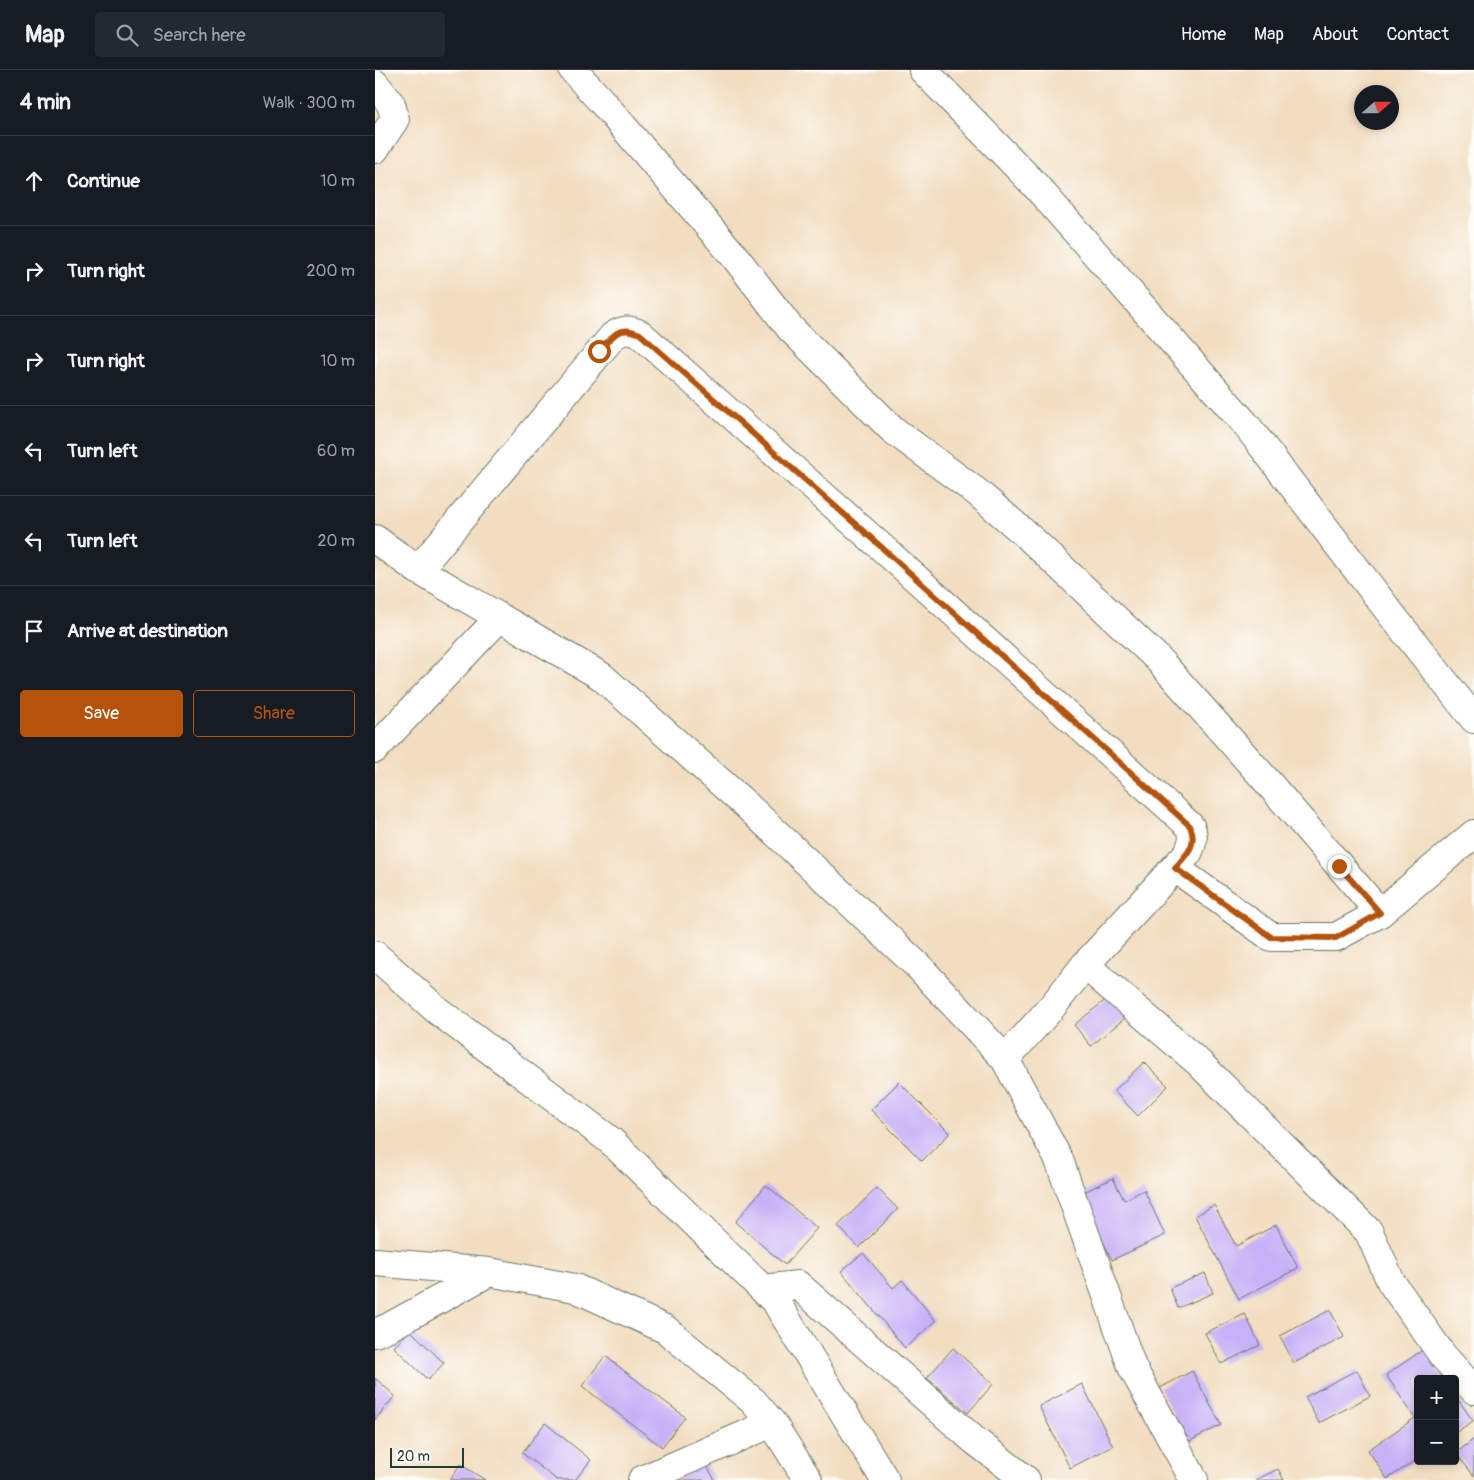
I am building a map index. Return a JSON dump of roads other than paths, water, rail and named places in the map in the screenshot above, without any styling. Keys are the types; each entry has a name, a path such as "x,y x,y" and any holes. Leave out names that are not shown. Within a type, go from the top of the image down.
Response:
{"street":[{"path":"573,70 735,257 790,328 893,430 978,493 1031,538 1157,658 1265,779 1380,913"},
{"path":"923,70 1035,185 1247,426 1474,719"},
{"path":"375,84 391,104 395,119 375,149"},
{"path":"417,570 613,336 624,330 631,330 640,334 879,545 1190,826 1194,836 1188,853 1085,965 1051,1008 1005,1059"},
{"path":"375,539 417,570 601,676 745,804 912,960 1005,1059 1059,1160 1133,1367 1195,1480"},
{"path":"375,749 499,618"},
{"path":"1175,868 1271,937 1336,938 1380,913 1474,834"},
{"path":"375,955 438,1011 611,1141 763,1288 776,1302 885,1480"},
{"path":"1085,965 1199,1062 1369,1232 1391,1282 1443,1356 1474,1390"},
{"path":"375,1262 489,1272 575,1288 665,1329 753,1402 772,1423 809,1480"},
{"path":"375,1333 489,1272"},
{"path":"763,1288 798,1285 974,1440 1026,1480"},
{"path":"642,1480 772,1423"}]}
